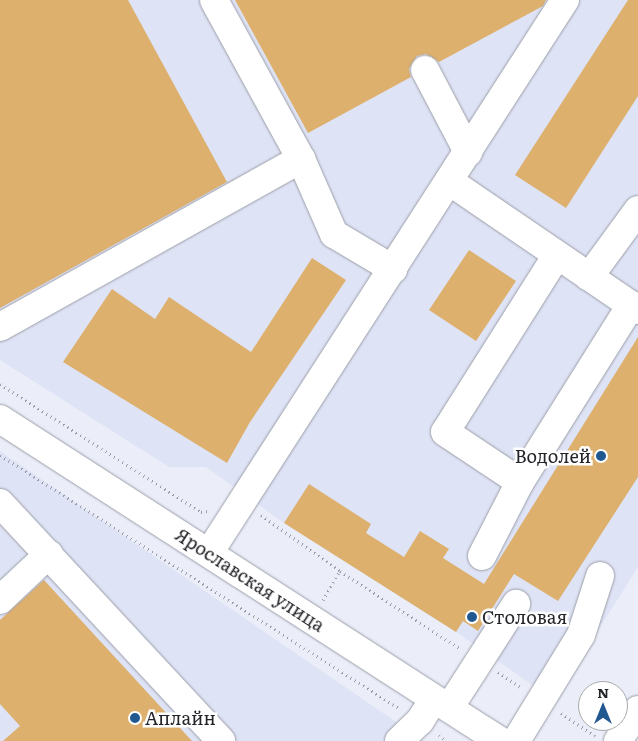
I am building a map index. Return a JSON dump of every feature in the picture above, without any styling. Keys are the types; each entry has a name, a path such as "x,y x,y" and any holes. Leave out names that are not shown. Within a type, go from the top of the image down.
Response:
{"street":[{"path":"214,0 301,159 334,234 393,269"},
{"path":"209,553 565,0"},
{"path":"425,70 468,152"},
{"path":"0,327 301,159"},
{"path":"449,181 634,308 520,482 482,556"},
{"path":"589,277 638,210"},
{"path":"520,482 445,432 557,256"},
{"name":"Ярославская улица","path":"2,424 209,553 434,710 500,741"},
{"path":"0,503 221,741"},
{"path":"0,600 49,554"},
{"path":"516,741 581,636 600,576"},
{"path":"399,741 434,710 480,661 516,604"},
{"path":"618,741 638,710"}],"path":[{"path":"0,384 201,512 231,502 242,503 602,741"},
{"path":"0,455 434,710 447,741"}],"shaded area":[{"path":"0,0 638,0 638,567 554,700 456,632 284,523 206,467 169,467 0,360"},
{"path":"0,451 424,741 0,741"}],"building":[{"path":"0,0 128,0 227,182 0,308"},
{"path":"235,0 546,0 543,6 439,62 426,54 417,56 409,69 411,77 308,133"},
{"path":"628,0 638,0 638,96 566,208 515,175"},
{"path":"469,250 516,281 476,341 429,310"},
{"path":"312,258 346,280 250,422 227,463 63,362 112,289 155,319 169,297 251,352"},
{"path":"638,337 638,477 558,601 514,574 478,631 463,621 456,632 284,523 309,484 371,524 366,533 404,557 420,531 449,549 443,558 484,584"},
{"path":"44,580 192,741 3,741 20,726 0,704 0,620"}],"place":[{"name":"Водолей","path":"601,456"},
{"name":"Столовая","path":"472,617"},
{"name":"Аплайн","path":"135,718"}]}
